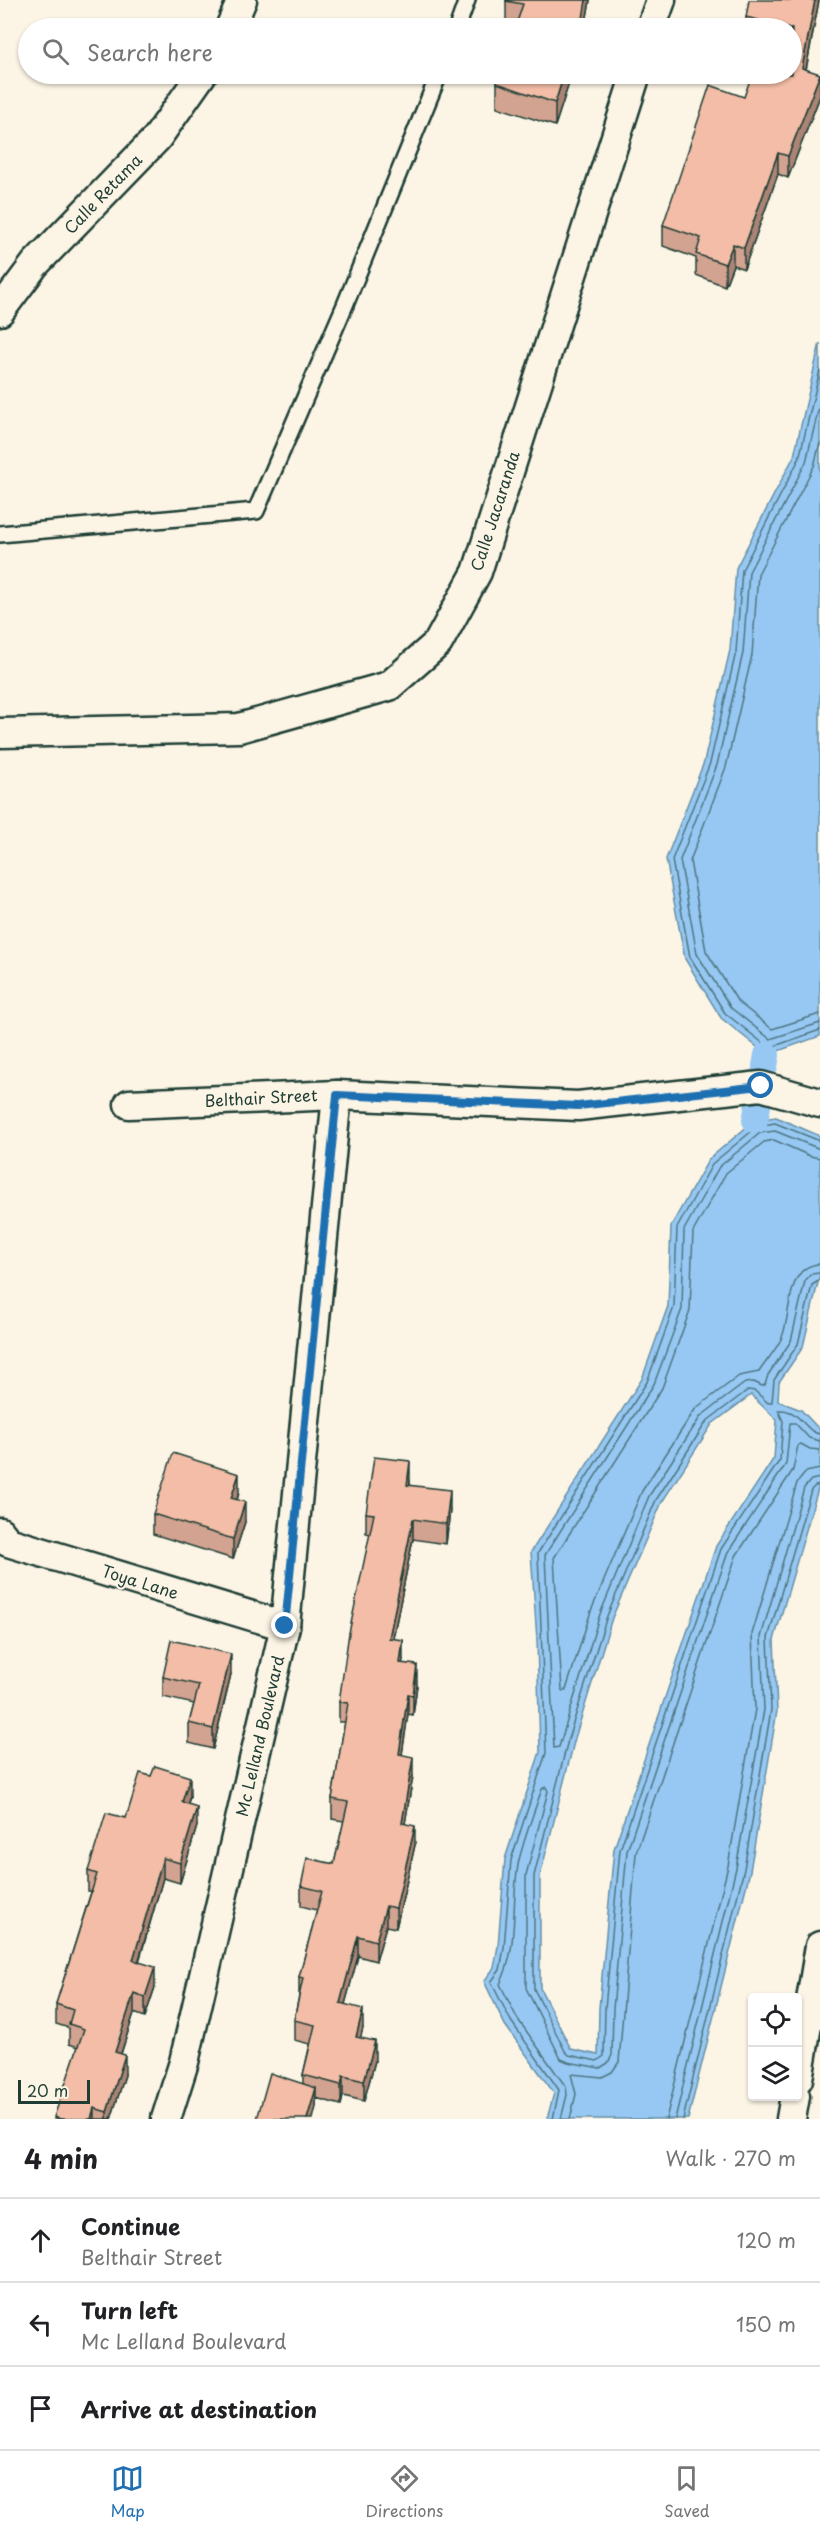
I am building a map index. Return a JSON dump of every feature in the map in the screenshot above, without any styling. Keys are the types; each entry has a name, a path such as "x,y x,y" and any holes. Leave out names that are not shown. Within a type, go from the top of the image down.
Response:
{"street":[{"path":"234,18 242,0"},
{"path":"655,18 661,0"},
{"name":"Calle Retama","path":"0,311 35,264 157,138 195,84"},
{"name":"Calle Jacaranda","path":"0,733 239,728 389,686 438,643 477,572 633,84"},
{"name":"Belthair Street","path":"129,1104 337,1095 578,1106 761,1086 820,1103"},
{"name":"Mc Lelland Boulevard","path":"166,2119 184,2062 285,1626 337,1095"},
{"name":"Toya Lane","path":"0,1532 8,1542 285,1626"},
{"path":"802,2055 820,1946"},
{"path":"791,2119 794,2101"}],"lane":[{"path":"461,18 467,0"},
{"path":"0,534 256,511 345,305 435,84"}],"water":[{"path":"820,343 820,1036 767,1055 721,1018 685,959 666,859 704,762 730,650 736,568 794,456"},
{"path":"776,1117 820,1136 820,1274 803,1347 779,1382 778,1401 801,1410 820,1430 820,1482 774,1640 777,1711 750,1871 688,2119 547,2119 554,2093 505,2025 484,1981 494,1968 498,1946 505,1859 540,1752 537,1640 531,1552 642,1379 668,1306 671,1226 709,1159 755,1120","holes":["751,1395 777,1420 774,1458 716,1546 614,1849 599,2008 598,2055 571,2049 540,1988 540,1876 575,1738 612,1618 662,1502 712,1424"]}],"building":[{"path":"586,0 583,18 518,18 523,4 506,1"},
{"path":"749,0 815,0 802,68 802,18 746,17"},
{"path":"802,68 820,74 788,156 778,153 744,248 733,244 725,264 696,254 701,238 663,225 710,85 744,97 749,84 802,84"},
{"path":"500,84 561,84 555,103"},
{"path":"173,1453 239,1474 231,1498 245,1502 233,1539 153,1514"},
{"path":"374,1457 410,1461 407,1485 450,1490 446,1524 413,1519 389,1638 403,1640 400,1663 417,1665 413,1695 408,1694 399,1754 413,1757 402,1823 415,1826 396,1908 386,1906 376,1941 358,1936 340,2003 363,2009 356,2037 375,2041 364,2081 343,2076 341,2085 303,2075 315,2025 294,2020 303,1978 299,1977 322,1891 301,1886 307,1858 334,1864 348,1802 332,1799 348,1703 339,1702 349,1633 374,1514 366,1513"},
{"path":"171,1640 231,1654 213,1729 189,1723 199,1685 163,1677"},
{"path":"155,1766 190,1777 182,1802 197,1807 180,1863 163,1858 133,1960 155,1967 145,1997 134,1993 115,2052 125,2055 107,2112 94,2108 91,2119 61,2119 54,2117 84,2029 69,2024 73,2010 56,2004 97,1874 88,1871 106,1813 126,1818 140,1773 151,1776"},
{"path":"270,2073 316,2088 307,2119 257,2119"}],"waterway":[{"path":"765,1066 767,1055"},
{"path":"755,1120 758,1106"}],"route":[{"path":"285,1626 337,1095 578,1106 761,1086"}]}
